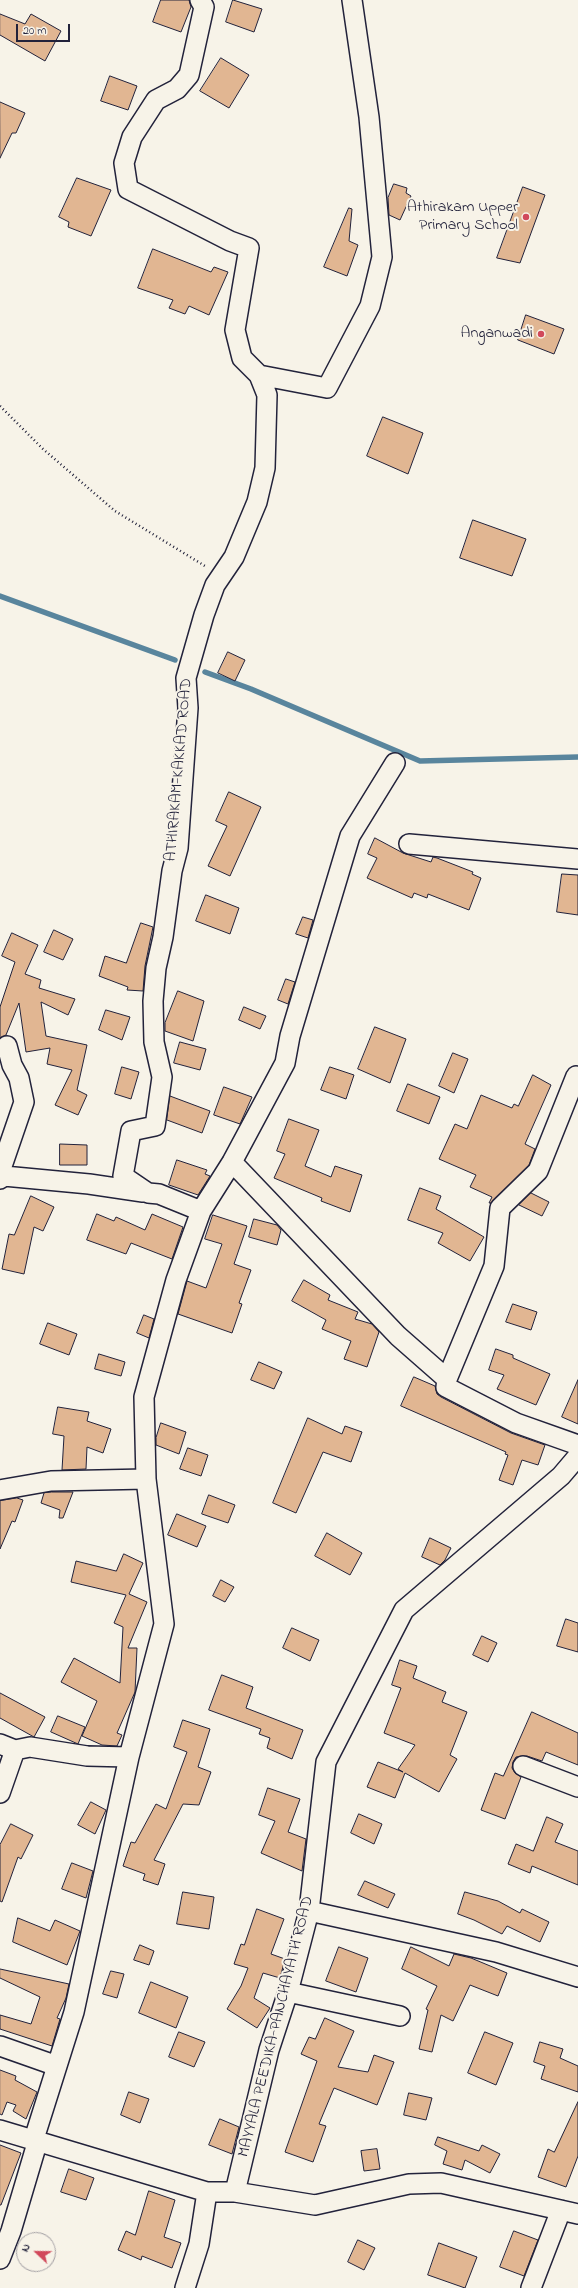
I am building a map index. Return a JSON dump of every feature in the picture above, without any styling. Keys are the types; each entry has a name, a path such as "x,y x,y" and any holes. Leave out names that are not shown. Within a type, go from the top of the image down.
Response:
{"street":[{"name":"ATHIRAKAM-KAKKAD ROAD","path":"200,0 204,7 189,75 177,89 156,100 132,137 124,163 128,189 230,241 249,248 235,330 242,358 259,375 267,395 265,468 257,502 234,557 215,585 204,615 186,678 188,708 178,848 172,871 163,937 156,968 153,1000 154,1042 162,1077 155,1126 131,1131 123,1176 148,1193 159,1194 202,1211"},
{"path":"259,375 327,388 370,306 382,257 369,117 352,0"},
{"path":"0,2259 11,2231 57,2066 74,2012 129,1757 164,1624 146,1479 144,1397 176,1280 202,1211 232,1162 285,1063 290,1036 350,836 395,764"},
{"path":"409,844 578,859"},
{"path":"0,1172 24,1102 19,1078 12,1065 7,1046"},
{"path":"576,1076 538,1171 500,1208 494,1266 460,1353 447,1379 446,1387 516,1423 578,1445"},
{"path":"232,1162 398,1336 447,1379"},
{"path":"0,1179 4,1176 148,1193"},
{"name":"MAYYALA PEEDIKA-PANCHAYATH ROAD","path":"235,2192 269,2050 288,1992 309,1911 326,1762 404,1610 561,1476 578,1456"},
{"path":"0,1490 52,1481 146,1479"},
{"path":"0,1793 7,1747 30,1747 87,1756 129,1757"},
{"path":"523,1766 578,1787"},
{"path":"309,1911 496,1952 578,1977"},
{"path":"288,1992 400,2016"},
{"path":"0,2046 57,2066"},
{"path":"0,2130 207,2192 235,2192 315,2206 409,2184 441,2183 569,2212 530,2288"},
{"path":"185,2288 199,2244 207,2192"}],"path":[{"path":"0,406 43,449 115,511 221,576"}],"building":[{"path":"161,0 189,0 191,7 181,32 153,22"},
{"path":"233,0 262,9 254,32 226,22"},
{"path":"0,14 25,24 31,14 61,31 45,61 0,35"},
{"path":"221,58 249,75 229,108 200,91"},
{"path":"110,76 137,86 128,110 101,101"},
{"path":"0,102 25,113 16,133 12,133 0,158"},
{"path":"77,178 111,190 91,236 68,227 69,222 59,217"},
{"path":"394,184 407,188 406,193 411,196 400,220 389,215 388,198"},
{"name":"Athirakam Upper Primary School","path":"523,187 545,195 520,263 497,258"},
{"path":"349,208 352,209 349,241 358,245 347,276 324,267"},
{"path":"153,249 211,272 214,267 228,272 209,315 189,306 185,314 169,308 173,300 138,288"},
{"name":"Anganwadi","path":"526,315 564,329 554,354 518,340"},
{"path":"383,417 423,433 408,474 367,456"},
{"path":"473,520 526,539 512,576 460,558"},
{"path":"228,652 245,660 235,681 218,673"},
{"path":"229,792 261,807 230,876 208,866 227,826 216,821"},
{"path":"375,838 403,853 431,862 433,857 437,858 473,872 472,874 481,878 469,910 428,894 427,898 414,893 412,898 367,878 377,858 368,854"},
{"path":"562,874 578,875 578,915 557,912"},
{"path":"206,895 239,908 230,934 196,921"},
{"path":"303,917 313,920 308,938 296,934"},
{"path":"141,923 153,927 145,966 143,991 127,990 128,987 99,976 105,956 126,963"},
{"path":"54,930 73,939 63,960 44,952"},
{"path":"12,933 38,945 25,974 41,980 39,988 75,999 68,1015 41,1002 46,1036 87,1045 77,1090 87,1095 78,1115 55,1105 72,1070 47,1064 50,1048 26,1052 19,1003 6,1035 0,1038 0,1007 15,962 2,956"},
{"path":"286,979 295,982 288,1004 278,1000"},
{"path":"178,991 204,1001 193,1041 165,1031 165,1023"},
{"path":"244,1007 266,1016 260,1029 239,1020"},
{"path":"106,1010 130,1017 122,1040 99,1030"},
{"path":"375,1027 406,1039 390,1083 358,1069"},
{"path":"180,1042 206,1049 200,1070 174,1063"},
{"path":"453,1053 468,1059 454,1093 439,1086"},
{"path":"122,1067 139,1072 131,1099 115,1094"},
{"path":"330,1067 354,1075 346,1099 321,1090"},
{"path":"533,1075 551,1085 525,1144 535,1149 529,1165 491,1203 489,1203 492,1197 470,1187 476,1175 439,1159 455,1124 467,1129 481,1095 512,1108 514,1104 518,1106"},
{"path":"408,1084 440,1097 429,1124 397,1111"},
{"path":"224,1087 252,1097 240,1124 214,1115"},
{"path":"170,1096 210,1111 202,1133 167,1120"},
{"path":"289,1119 319,1130 305,1166 331,1177 335,1166 362,1175 350,1212 321,1201 322,1198 274,1178 285,1154 277,1151"},
{"path":"60,1144 87,1145 87,1165 60,1165"},
{"path":"177,1160 207,1170 205,1174 210,1176 198,1195 169,1185"},
{"path":"420,1188 441,1196 436,1209 484,1237 470,1261 438,1243 443,1233 408,1220"},
{"path":"531,1193 549,1202 542,1216 519,1205"},
{"path":"31,1196 54,1207 43,1231 34,1227 24,1274 2,1269 9,1234 14,1235"},
{"path":"97,1214 114,1221 116,1217 145,1230 152,1214 183,1227 172,1259 131,1243 126,1254 87,1240"},
{"path":"213,1215 247,1226 234,1264 251,1270 239,1303 242,1304 232,1333 178,1314 187,1281 206,1288 222,1244 205,1239"},
{"path":"254,1219 277,1225 281,1230 277,1245 249,1237"},
{"path":"304,1280 330,1295 328,1300 358,1312 355,1319 372,1324 379,1332 367,1367 344,1359 351,1341 322,1329 326,1320 292,1301"},
{"path":"513,1304 537,1312 531,1330 506,1322"},
{"path":"144,1315 154,1319 149,1338 137,1333"},
{"path":"48,1323 77,1334 69,1355 40,1344"},
{"path":"496,1349 513,1355 513,1358 550,1374 536,1405 497,1389 504,1375 489,1370"},
{"path":"99,1354 125,1362 121,1376 95,1369"},
{"path":"259,1362 282,1372 274,1389 251,1380"},
{"path":"414,1377 435,1386 437,1394 441,1397 511,1433 545,1445 538,1465 522,1460 513,1485 499,1480 508,1455 505,1454 506,1452 401,1406"},
{"path":"578,1380 578,1424 562,1417"},
{"path":"58,1407 89,1412 87,1421 111,1429 103,1453 87,1447 86,1469 62,1470 64,1436 53,1434"},
{"path":"308,1418 342,1434 345,1426 362,1432 351,1462 323,1452 296,1513 273,1503"},
{"path":"161,1423 186,1432 179,1454 156,1445 156,1438"},
{"path":"188,1448 208,1455 201,1476 180,1469"},
{"path":"73,1492 63,1518 59,1518 60,1510 41,1503 44,1493"},
{"path":"209,1495 235,1505 228,1523 202,1514"},
{"path":"17,1498 23,1500 15,1522 12,1521 0,1549 0,1501"},
{"path":"177,1514 206,1526 197,1547 168,1535"},
{"path":"327,1533 362,1553 350,1575 315,1556"},
{"path":"430,1538 451,1548 445,1560 440,1565 422,1557"},
{"path":"124,1554 143,1563 129,1594 147,1602 128,1648 137,1648 135,1692 117,1733 122,1735 117,1746 102,1745 82,1736 97,1701 61,1682 74,1658 120,1683 123,1627 114,1623 126,1595 71,1582 76,1561 116,1571"},
{"path":"221,1580 234,1587 225,1602 213,1596"},
{"path":"566,1619 578,1623 578,1652 557,1646"},
{"path":"292,1628 319,1640 310,1661 283,1648"},
{"path":"482,1636 497,1643 488,1662 473,1655"},
{"path":"400,1660 417,1666 413,1678 446,1692 442,1702 467,1712 450,1755 457,1759 439,1792 405,1773 395,1798 367,1787 378,1762 403,1772 398,1769 415,1745 384,1733 401,1688 392,1685"},
{"path":"222,1675 253,1687 246,1708 303,1730 292,1759 267,1748 270,1738 259,1734 261,1729 209,1710"},
{"path":"0,1693 45,1717 34,1737 0,1718"},
{"path":"532,1712 578,1733 578,1765 546,1752 542,1761 527,1756 516,1757 512,1768 515,1773 521,1777 505,1819 481,1810 495,1773 503,1776"},
{"path":"58,1716 85,1727 78,1744 51,1732"},
{"path":"183,1720 210,1729 198,1767 211,1772 199,1805 183,1804 154,1860 165,1864 158,1885 143,1880 145,1874 123,1866 131,1842 135,1843 156,1804 166,1809 187,1752 174,1747"},
{"path":"268,1788 300,1799 288,1832 306,1839 302,1871 261,1853 275,1821 259,1815"},
{"path":"91,1802 106,1810 95,1834 78,1825"},
{"path":"359,1814 382,1824 374,1844 351,1833"},
{"path":"547,1817 563,1824 555,1842 578,1851 578,1885 532,1866 530,1873 508,1864 516,1844 533,1851"},
{"path":"11,1824 33,1835 21,1859 18,1857 2,1902 0,1901 0,1845"},
{"path":"72,1863 93,1871 86,1898 62,1889"},
{"path":"365,1881 395,1894 388,1908 358,1895"},
{"path":"183,1892 214,1897 209,1929 177,1924"},
{"path":"465,1892 498,1901 520,1913 522,1909 549,1922 540,1942 507,1926 502,1934 458,1914"},
{"path":"257,1909 284,1919 271,1954 285,1959 280,1978 263,1973 254,1998 270,2008 257,2028 227,2009 241,1986 248,1968 234,1964 241,1944 244,1945"},
{"path":"18,1918 50,1931 55,1920 80,1931 67,1965 13,1942"},
{"path":"140,1945 154,1951 149,1965 134,1960"},
{"path":"339,1947 368,1958 356,1992 326,1981"},
{"path":"411,1947 449,1966 454,1954 471,1958 507,1973 498,1996 470,1985 453,2021 441,2015 432,2052 419,2049 428,2010 426,2009 437,1986 402,1969"},
{"path":"0,1969 69,1984 66,1998 57,2018 60,2019 52,2046 0,2029 0,2015 31,2024 40,1997 0,1978"},
{"path":"111,1971 124,1974 117,1998 103,1994"},
{"path":"151,1982 188,1997 176,2028 139,2013"},
{"path":"325,2018 354,2031 338,2067 368,2072 374,2055 394,2062 377,2105 334,2088 319,2124 326,2126 313,2162 285,2152 317,2061 301,2054 309,2037 315,2039"},
{"path":"179,2032 205,2042 194,2067 169,2057"},
{"path":"485,2032 513,2043 496,2085 468,2073"},
{"path":"540,2042 563,2049 560,2058 578,2066 578,2092 541,2079 545,2066 534,2062"},
{"path":"0,2070 16,2076 15,2080 37,2092 26,2119 13,2111 16,2105 7,2102 2,2115 0,2114"},
{"path":"129,2092 149,2099 140,2123 121,2115"},
{"path":"409,2093 432,2098 426,2120 404,2115"},
{"path":"578,2102 578,2156 566,2187 538,2177 548,2149 554,2152"},
{"path":"220,2119 239,2127 232,2154 209,2145"},
{"path":"438,2137 479,2151 482,2145 500,2154 490,2173 465,2160 462,2170 443,2164 447,2151 435,2145"},
{"path":"0,2145 21,2153 1,2205 0,2205"},
{"path":"377,2149 380,2169 364,2171 361,2151"},
{"path":"69,2169 94,2178 86,2200 61,2192"},
{"path":"149,2191 175,2200 164,2237 181,2243 172,2268 142,2256 141,2260 118,2250 126,2231 135,2235"},
{"path":"514,2231 538,2240 524,2276 500,2267"},
{"path":"358,2240 375,2248 364,2270 348,2262"},
{"path":"439,2243 477,2257 465,2288 428,2275"}],"waterway":[{"path":"0,596 175,660"},
{"path":"205,672 251,689 420,761 578,757"}],"place":[{"name":"Athirakam Upper Primary School","path":"526,217"},
{"name":"Anganwadi","path":"541,334"}]}
